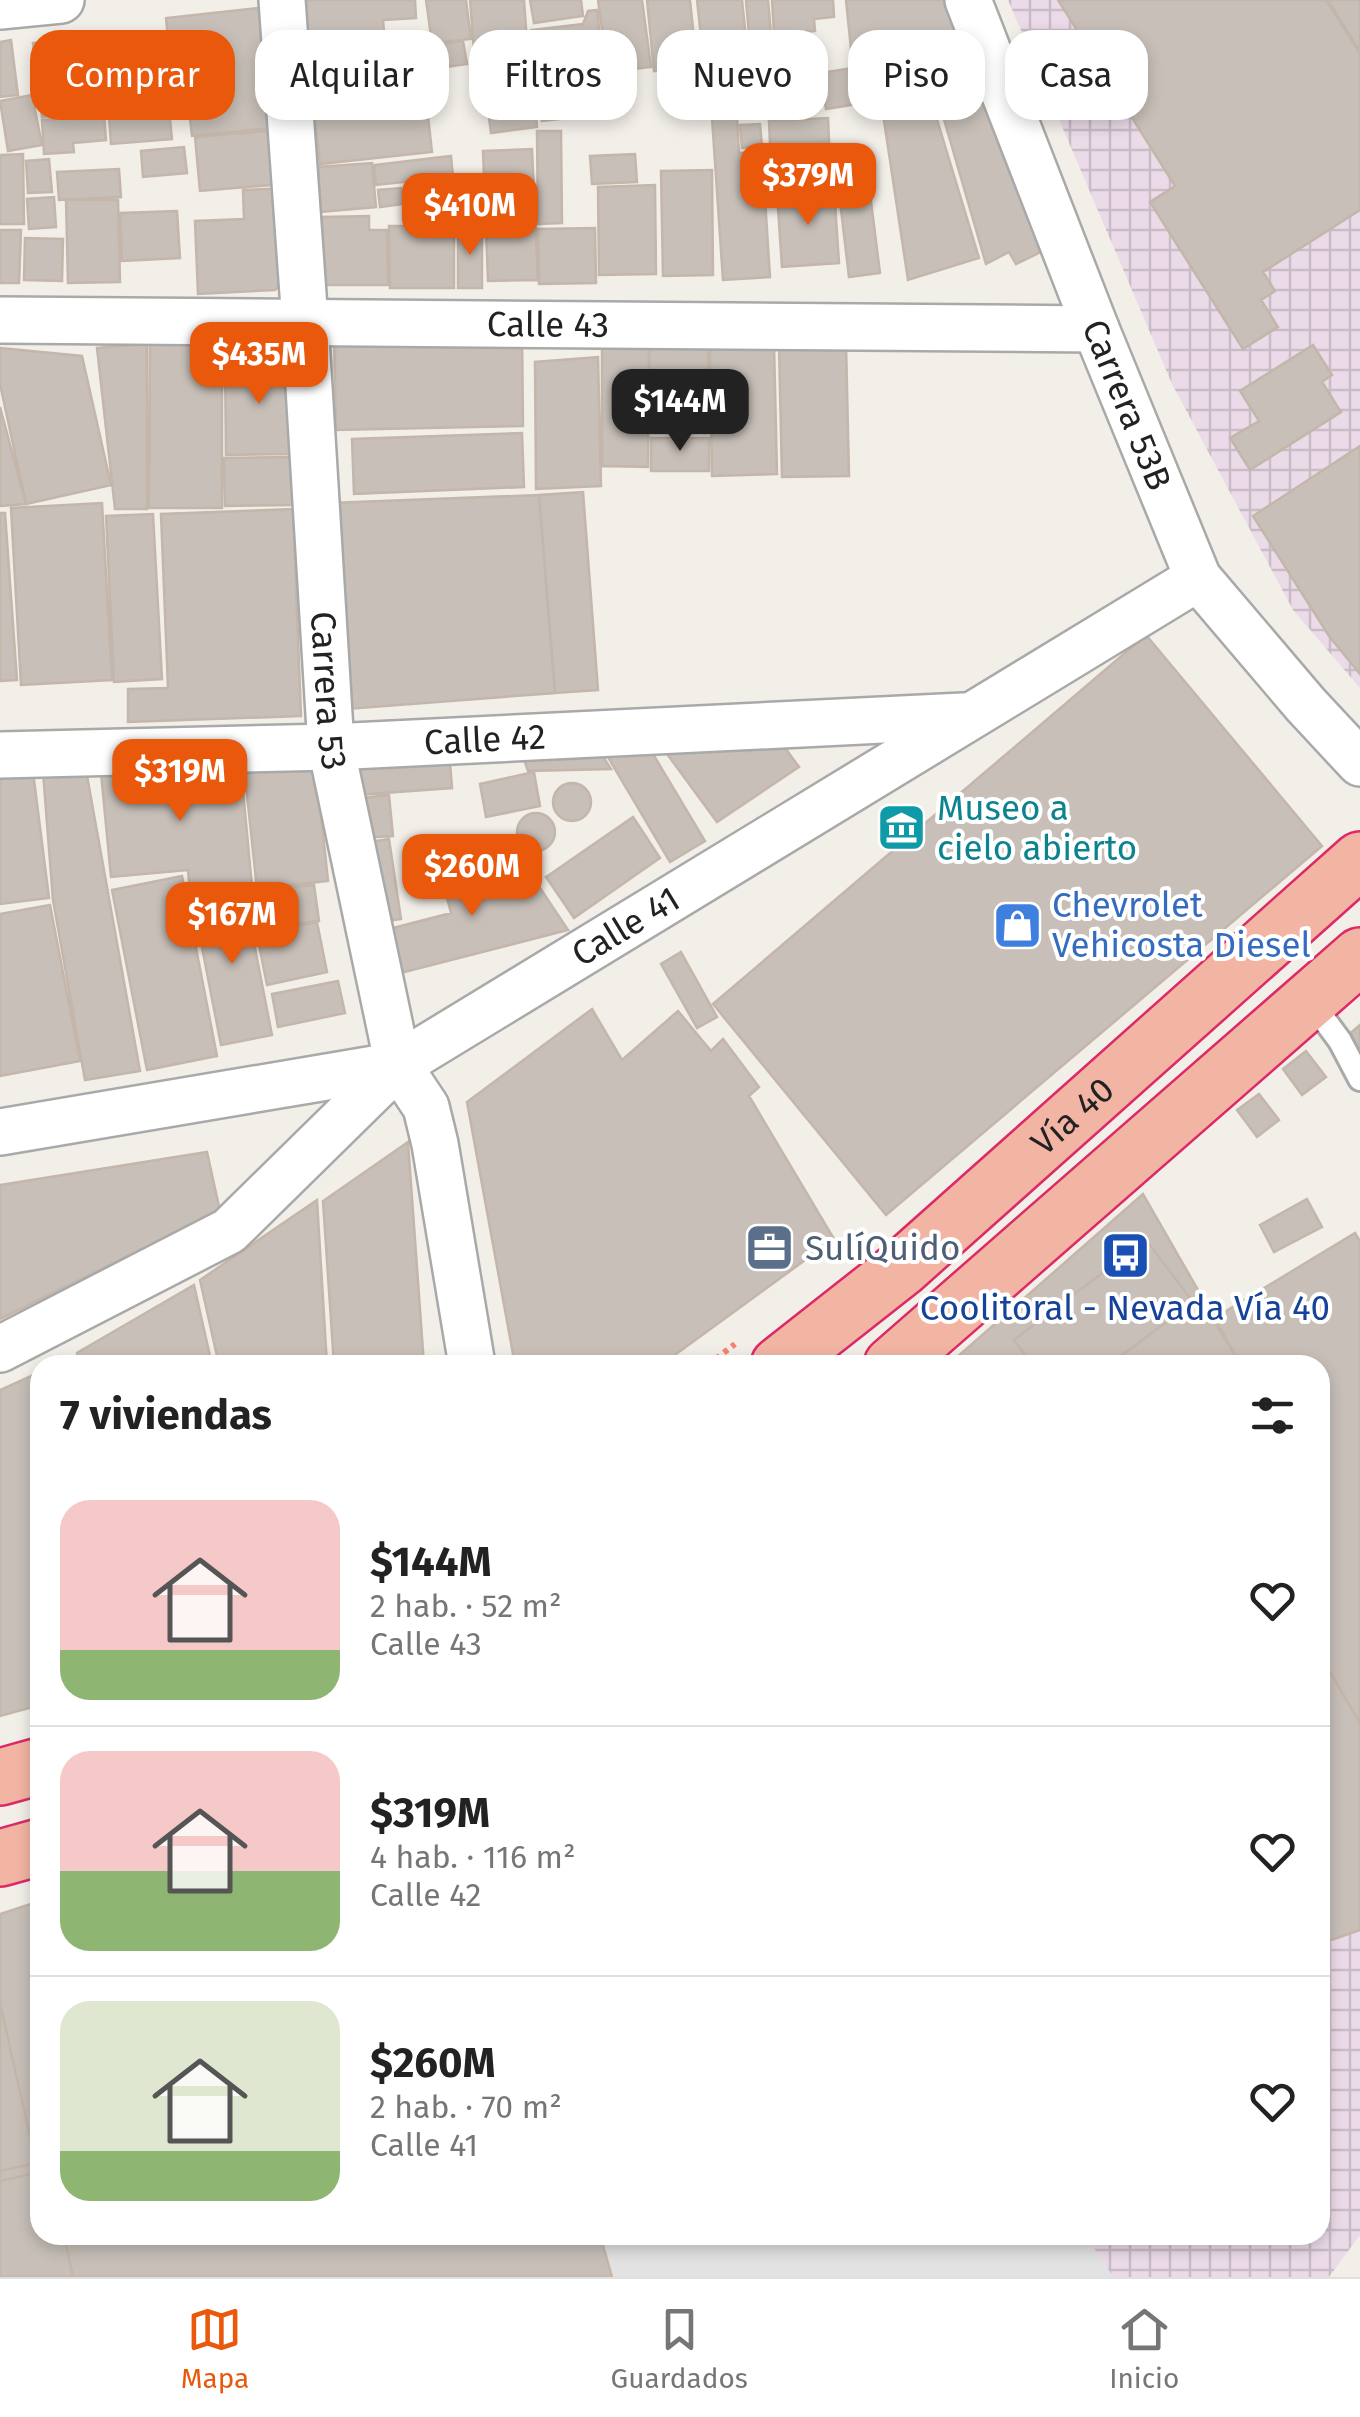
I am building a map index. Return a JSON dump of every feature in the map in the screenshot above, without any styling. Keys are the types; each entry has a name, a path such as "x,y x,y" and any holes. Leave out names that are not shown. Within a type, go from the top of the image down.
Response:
{"highway":[{"name":"Vía 40","path":"792,1355 901,1269 1360,860"},
{"name":"Vía 40","path":"903,1355 1360,956"},
{"path":"0,1777 30,1769"},
{"path":"0,1858 30,1850"}],"street":[{"path":"0,6 61,0"},
{"name":"Carrera 53","path":"282,0 331,747 398,1066 426,1107 470,1355"},
{"name":"Carrera 53B","path":"968,0 1198,578 1360,762"},
{"name":"Calle 43","path":"0,320 1096,329"},
{"name":"Calle 41","path":"0,1132 398,1066 1198,578"},
{"name":"Calle 42","path":"0,755 331,747 970,716"},
{"path":"0,1349 229,1231 398,1066"}],"lane":[{"path":"1310,1000 1340,1041 1360,1080"}],"shaded area":[{"path":"1008,0 1360,0 1360,688 1293,610 1172,384 1059,120 1148,120 1148,30 1021,30"},
{"path":"1360,1930 1360,2235 1329,2277 1113,2277 1092,2245 1330,2245 1330,1940"},
{"path":"603,2245 1092,2245 1113,2277 612,2277"}],"building":[{"path":"305,0 415,0 416,18 383,20 384,30 308,30"},
{"path":"426,0 466,0 469,39 449,41 449,30 430,30"},
{"path":"470,0 524,0 526,30 472,30"},
{"path":"530,0 581,0 583,16 534,23"},
{"path":"598,0 642,0 651,67 637,69 637,30 602,30"},
{"path":"647,0 690,0 693,30 657,30 654,71"},
{"path":"697,0 742,0 745,30 700,30"},
{"path":"746,0 768,0 771,30 749,30"},
{"path":"772,0 833,0 834,17 814,19 815,30 774,30"},
{"path":"846,0 949,0 960,30 849,30"},
{"path":"1058,0 1326,0 1360,53 1360,210 1263,272 1275,291 1261,300 1278,327 1243,349 1150,202 1175,186 1133,120 1148,120 1148,30 1077,30"},
{"path":"1328,0 1360,0 1360,52"},
{"path":"268,7 270,30 255,30 255,120 279,120 280,127 192,136 190,120 235,120 235,30 167,30 166,18"},
{"path":"597,10 599,30 531,30 583,24 588,11"},
{"path":"11,40 18,95 0,97 0,42"},
{"path":"463,41 467,64 449,67 449,43"},
{"path":"848,69 848,105 828,109 828,72"},
{"path":"30,95 30,120 37,120 42,145 8,151 0,101"},
{"path":"985,97 1047,249 1016,264 1009,252 986,264 944,120 985,120"},
{"path":"828,118 831,186 772,189 769,121"},
{"path":"42,120 104,120 106,140 73,143 74,152 44,154"},
{"path":"109,120 170,120 172,139 111,144"},
{"path":"315,120 428,120 432,152 320,164"},
{"path":"489,120 536,120 537,127 491,133"},
{"path":"712,120 737,120 739,153 762,152 770,277 723,280"},
{"path":"884,120 937,120 979,258 908,280"},
{"path":"760,124 762,146 742,148 740,125"},
{"path":"279,130 284,184 200,191 195,137"},
{"path":"537,131 561,131 562,223 538,224"},
{"path":"864,146 880,273 849,277 834,150"},
{"path":"184,147 187,173 143,177 141,151"},
{"path":"532,149 538,280 488,281 483,151"},
{"path":"23,154 24,224 0,224 0,155"},
{"path":"635,154 637,182 592,184 590,156"},
{"path":"451,156 453,177 376,185 374,165"},
{"path":"49,159 52,192 28,193 26,161"},
{"path":"372,163 376,207 321,212 318,167"},
{"path":"119,169 121,197 59,200 57,172"},
{"path":"712,170 713,275 663,276 661,171"},
{"path":"406,183 430,183 430,222 406,221"},
{"path":"655,185 656,274 599,275 598,187"},
{"path":"290,188 294,273 275,290 198,294 195,221 244,219 243,190"},
{"path":"401,188 403,204 380,207 378,190"},
{"path":"834,189 839,263 782,267 777,193"},
{"path":"473,190 474,218 453,219 451,192"},
{"path":"54,197 56,227 29,229 27,199"},
{"path":"66,200 118,200 120,282 68,283"},
{"path":"177,211 180,258 122,261 120,213"},
{"path":"369,216 369,230 387,230 388,285 323,285 322,217"},
{"path":"389,226 454,226 454,288 390,288"},
{"path":"458,227 482,228 482,288 458,288"},
{"path":"595,228 596,283 539,284 538,229"},
{"path":"0,230 21,230 19,283 0,283"},
{"path":"25,238 63,239 62,281 24,280"},
{"path":"522,335 523,426 336,430 334,338"},
{"path":"150,337 222,337 222,508 149,508"},
{"path":"846,343 849,476 782,477 779,344"},
{"path":"147,344 147,509 115,509 97,348"},
{"path":"602,345 649,345 648,467 602,466"},
{"path":"708,345 708,433 650,433 649,346"},
{"path":"710,345 774,345 777,474 712,476"},
{"path":"1313,345 1332,375 1322,382 1341,412 1250,470 1230,438 1259,421 1240,391"},
{"path":"0,348 82,356 111,485 26,504 0,384"},
{"path":"598,357 601,486 536,489 535,362"},
{"path":"225,360 292,360 292,454 226,455"},
{"path":"0,407 26,504 0,506"},
{"path":"522,433 524,487 354,494 352,439"},
{"path":"651,438 709,438 709,471 651,471"},
{"path":"1360,446 1360,674 1329,636 1253,516"},
{"path":"292,457 293,505 225,506 224,458"},
{"path":"583,492 598,690 555,693 539,495"},
{"path":"539,495 555,693 347,709 331,503"},
{"path":"102,503 112,680 21,685 11,508"},
{"path":"293,509 301,716 128,722 128,689 168,688 161,514"},
{"path":"0,513 5,513 17,680 0,681"},
{"path":"153,514 162,679 114,682 106,516"},
{"name":"Chevrolet Vehicosta Diesel","path":"1146,635 1322,846 886,1215 713,1004"},
{"path":"775,734 799,767 717,822 659,743 736,736 749,752"},
{"path":"647,744 705,841 670,862 602,747"},
{"path":"597,747 611,769 528,771 521,751"},
{"path":"449,750 452,788 358,795 355,757"},
{"path":"315,758 328,881 257,889 244,766"},
{"path":"240,759 252,887 190,893 188,870 111,877 101,773"},
{"path":"86,770 140,1071 85,1080 53,900 43,772"},
{"path":"33,772 49,898 0,904 0,776"},
{"path":"534,772 540,806 486,817 480,784"},
{"path":"572,783 585,789 591,802 585,815 572,821 559,815 553,802 559,789"},
{"path":"389,795 393,836 362,838 358,798"},
{"path":"536,813 549,819 555,832 549,845 536,851 523,845 517,832 523,819"},
{"path":"633,817 660,858 574,918 546,877"},
{"path":"389,839 401,919 374,923 363,843"},
{"path":"516,855 526,892 540,888 568,930 385,977 374,933 451,913 441,874"},
{"path":"182,876 217,1056 147,1070 112,890"},
{"path":"314,885 319,921 256,928 251,891"},
{"path":"244,892 272,1035 221,1045 192,896"},
{"path":"50,905 80,1061 0,1076 0,914"},
{"path":"317,922 327,972 267,985 257,935"},
{"path":"681,952 717,1017 697,1028 661,964"},
{"path":"338,981 345,1013 278,1027 272,994"},
{"path":"592,1009 622,1060 678,1011 711,1051 723,1039 759,1087 749,1096 834,1239 675,1355 513,1355 467,1102"},
{"path":"1360,1025 1360,1060 1347,1036"},
{"path":"1306,1051 1326,1077 1302,1095 1283,1069"},
{"path":"1259,1094 1279,1120 1257,1137 1237,1110"},
{"path":"408,1142 423,1355 333,1355 323,1201"},
{"path":"207,1152 220,1211 0,1319 0,1185"},
{"name":"Coolitoral - Nevada Vía 40","path":"1143,1194 1235,1355 959,1355"},
{"path":"1307,1199 1322,1227 1274,1252 1260,1225"},
{"path":"317,1200 326,1355 217,1355 200,1280"},
{"path":"1355,1233 1360,1241 1360,1723 1330,1672 1330,1355 1235,1355 1213,1319"},
{"path":"1146,1240 1193,1302 1122,1355 1025,1355 1014,1340"},
{"path":"194,1285 210,1355 77,1353"},
{"path":"30,1376 30,1708 0,1716 0,1390"},
{"path":"1330,1672 1360,1723 1360,1930 1330,1940"},
{"path":"30,1904 30,2245 603,2245 612,2277 0,2277 0,1914"},
{"path":"0,2003 30,2136 30,2164 0,2171"},
{"path":"30,2174 30,2245 66,2245 73,2277 0,2277 0,2181"}],"place":[{"name":"Museo a cielo abierto","path":"902,828"},
{"name":"Chevrolet Vehicosta Diesel","path":"1017,925"},
{"name":"SulíQuido","path":"770,1248"},
{"name":"Coolitoral - Nevada Vía 40","path":"1125,1256"}]}
